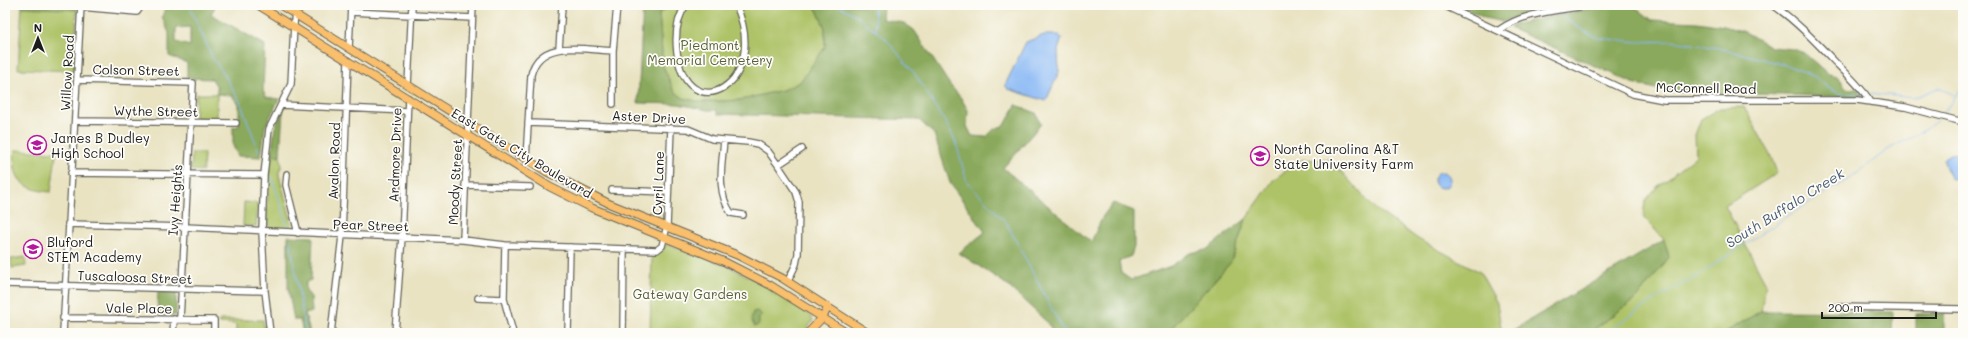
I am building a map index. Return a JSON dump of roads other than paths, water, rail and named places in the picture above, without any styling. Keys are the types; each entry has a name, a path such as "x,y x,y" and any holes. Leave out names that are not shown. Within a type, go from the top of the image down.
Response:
{"main road":[{"path":"258,5 286,18 291,18 295,14"},
{"name":"East Gate City Boulevard","path":"258,5 550,187 585,205 712,257 770,285 848,333"},
{"name":"East Gate City Boulevard","path":"280,5 468,121 526,159 610,204 737,255 785,279 868,333"},
{"path":"294,27 302,24 307,25 330,36"},
{"path":"435,115 460,126 466,125 468,121"},
{"path":"468,136 476,132 501,142"},
{"path":"712,257 714,255 722,254 772,276 785,279"},
{"path":"808,333 823,317 828,307"}],"street":[{"path":"81,6 137,12 142,5"},
{"path":"270,333 265,291 262,231 264,176 269,129 291,84 295,5"},
{"path":"349,48 351,5"},
{"path":"408,84 412,5"},
{"name":"Moody Street","path":"463,240 473,5"},
{"path":"612,104 613,51 617,5"},
{"path":"686,5 678,23 676,39 678,59 686,81 695,89 708,93 724,89 735,78 742,62 746,48 745,33 736,5"},
{"name":"McConnell Road","path":"1443,5 1499,30 1604,81 1646,98 1664,100 1871,102 1929,112 1963,122"},
{"path":"1499,30 1510,22 1526,16 1588,5"},
{"path":"1773,5 1794,21 1825,51 1862,89 1871,102"},
{"name":"Willow Road","path":"63,333 64,286 78,80 81,6"},
{"path":"559,48 562,6"},
{"path":"351,12 472,18"},
{"path":"526,159 532,68 544,53 559,48 613,51"},
{"name":"Avalon Road","path":"332,333 342,236 348,61"},
{"name":"Colson Street","path":"78,80 193,83"},
{"name":"Ivy Heights","path":"173,333 177,319 181,289 193,83"},
{"name":"Ardmore Drive","path":"395,333 402,238 408,98"},
{"path":"281,105 407,111"},
{"name":"Wythe Street","path":"75,121 236,123"},
{"name":"Aster Drive","path":"528,123 688,129 712,139 758,144 768,151 778,165 796,192 799,202 798,254 796,264 785,279"},
{"name":"Cyril Lane","path":"665,238 667,226 671,128"},
{"path":"724,140 721,192 725,204 731,213 743,216"},
{"path":"778,165 802,149"},
{"path":"71,173 264,176"},
{"path":"287,174 286,185 298,233"},
{"path":"465,185 530,187"},
{"path":"612,190 668,192"},
{"name":"Pear Street","path":"68,224 184,227 342,236 463,240 505,245 657,250 661,248 665,238"},
{"path":"505,245 504,300 513,333"},
{"path":"568,333 570,247"},
{"path":"623,333 624,249"},
{"name":"Tuscaloosa Street","path":"5,284 265,291"},
{"path":"478,298 504,300"},
{"path":"1835,307 1963,309"},
{"name":"Vale Place","path":"63,318 214,320 214,333"}],"water":[{"path":"1044,35 1059,35 1062,38 1058,50 1059,72 1046,101 1008,89 1005,85 1026,42"},
{"path":"1957,153 1963,156 1963,177 1952,179 1943,159 1951,154"},
{"path":"1439,172 1445,172 1450,177 1448,186 1445,188 1439,188 1434,183 1434,177"}],"waterway":[{"path":"189,5 213,59 223,72 240,102 259,151"},
{"path":"837,5 854,14 886,39 915,74 947,125 956,143 967,182 1006,222 1062,328 1068,333"},
{"path":"874,5 876,32"},
{"path":"1559,14 1582,30 1598,38 1638,42 1672,41 1719,48 1789,66 1816,77 1828,88 1839,93 1862,94"},
{"name":"South Buffalo Creek","path":"1942,115 1963,86"},
{"path":"1871,93 1913,98 1938,88 1955,95"},
{"name":"South Buffalo Creek","path":"1605,333 1654,300 1695,277 1794,212 1855,175 1887,150 1925,130 1939,119"},
{"path":"272,177 288,227"},
{"path":"290,241 306,333"}],"place":[{"name":"James B Dudley High School","path":"37,145"},
{"name":"North Carolina A&T State University Farm","path":"1260,156"},
{"name":"Bluford STEM Academy","path":"33,249"}],"park label":[{"name":"Piedmont Memorial Cemetery","path":"710,52"},
{"name":"Gateway Gardens","path":"690,294"}]}
